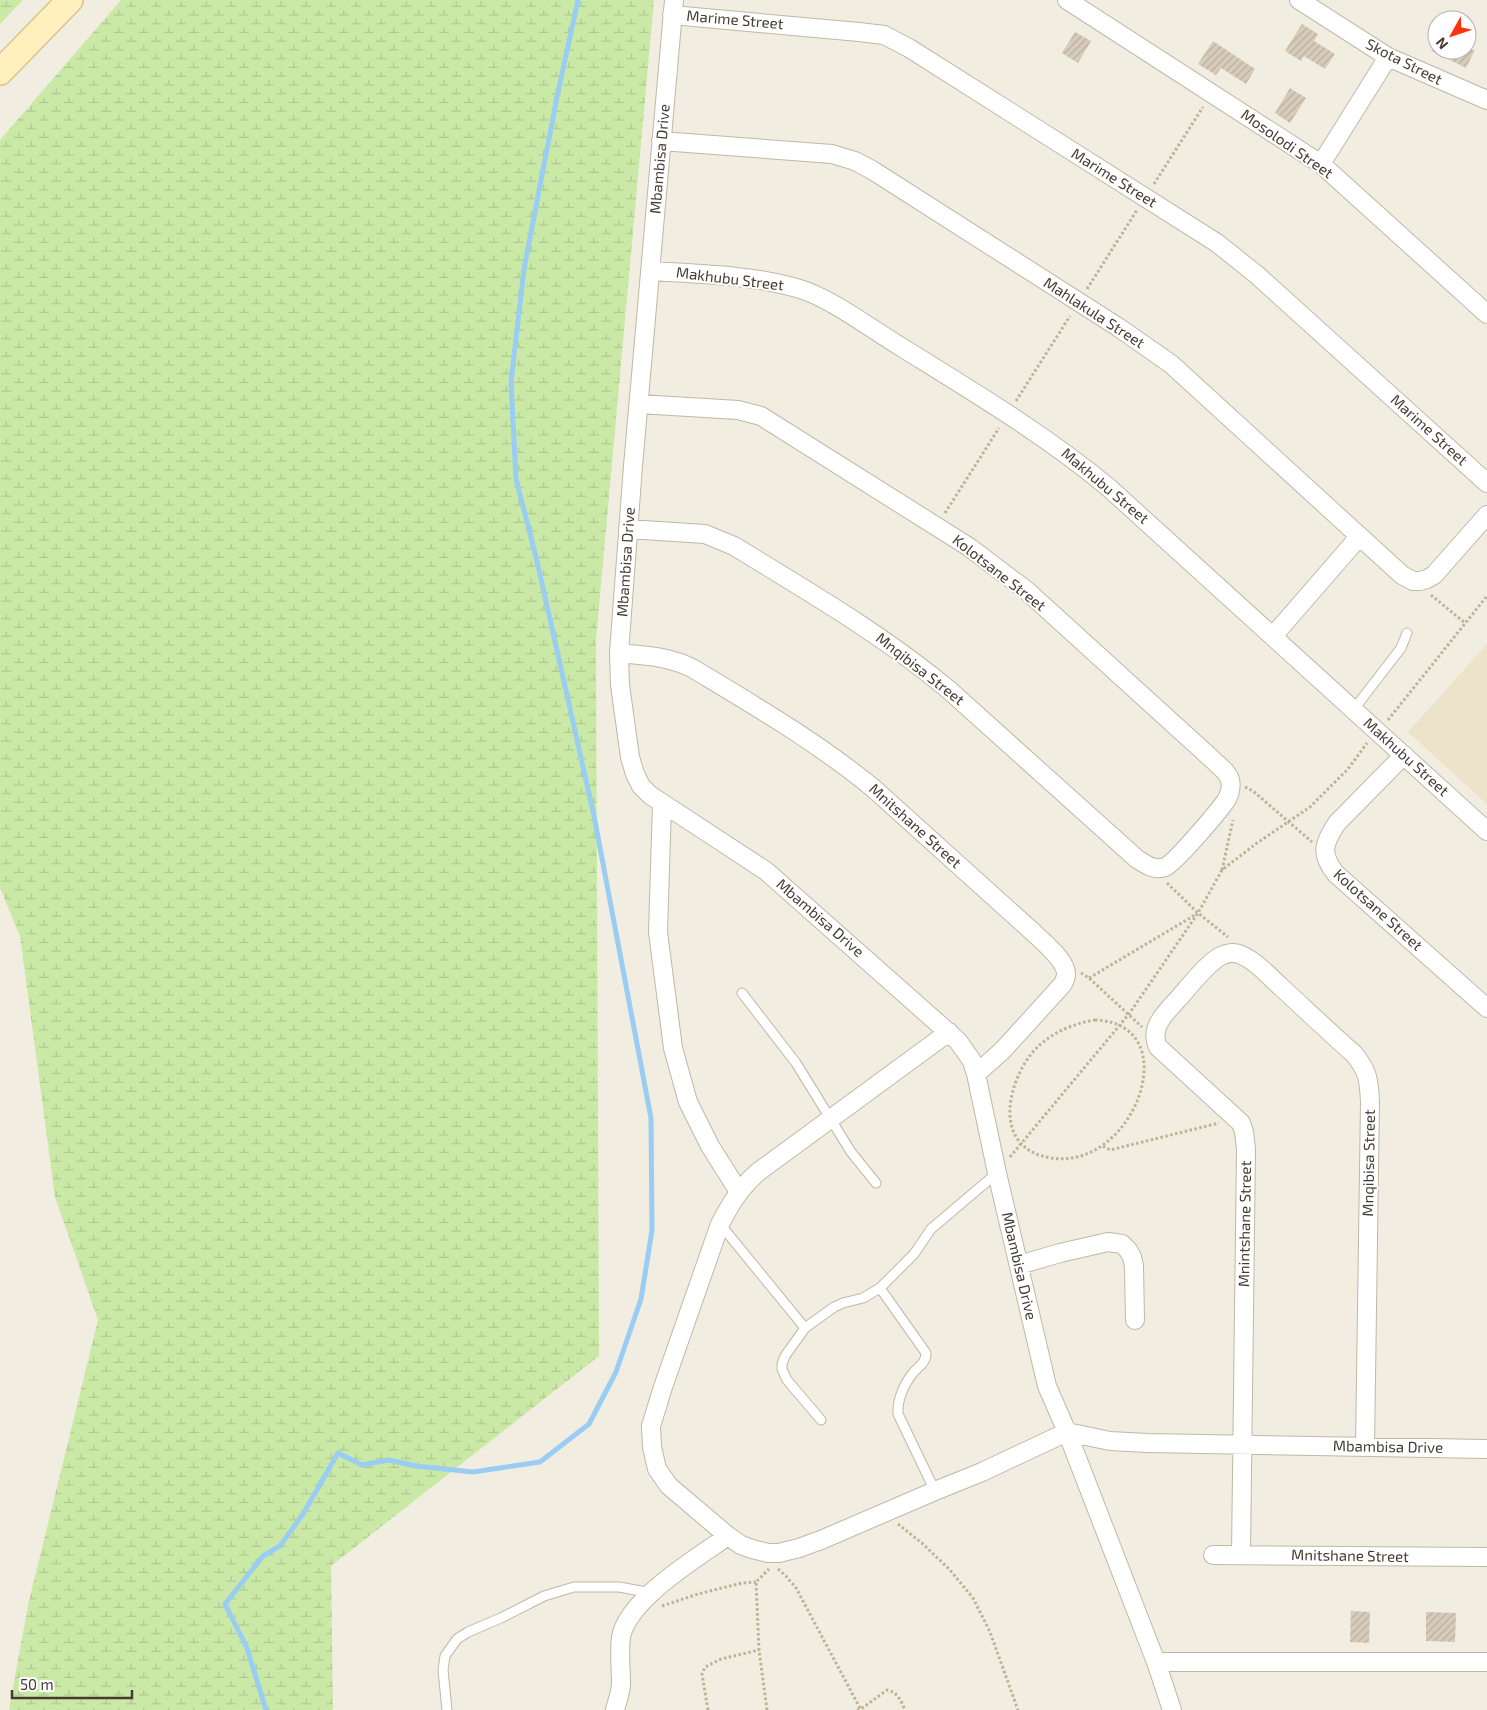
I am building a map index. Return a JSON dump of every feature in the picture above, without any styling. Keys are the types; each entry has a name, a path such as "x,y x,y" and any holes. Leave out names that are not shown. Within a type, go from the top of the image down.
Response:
{"street":[{"path":"0,72 70,0"},
{"name":"Mosolodi Street","path":"1067,0 1321,164 1487,314"},
{"name":"Skota Street","path":"1299,0 1388,57 1487,100"},
{"name":"Mbambisa Drive","path":"673,7 628,528 619,654 620,685 630,757 641,786 662,804 766,871 949,1032 966,1051 972,1061 976,1074 1047,1386 1066,1432 1122,1442 1487,1449"},
{"name":"Marime Street","path":"673,7 884,36 909,48 1217,244 1257,276 1487,483"},
{"path":"1321,164 1388,57"},
{"name":"Mahlakula Street","path":"662,141 832,154 850,159 872,170 1118,327 1171,364 1359,537"},
{"name":"Makhubu Street","path":"650,271 773,282 801,289 835,306 1070,455 1108,487 1487,831"},
{"name":"Kolotsane Street","path":"639,404 738,410 761,416 969,547 1026,590 1214,760 1230,780"},
{"path":"1273,636 1359,537 1402,575 1413,581 1428,579 1434,575 1487,515"},
{"name":"Mnqibisa Street","path":"628,528 704,534 717,538 734,546 876,634 923,668 949,690 1137,859 1156,869"},
{"name":"Mnitshane Street","path":"619,654 661,657 677,661 692,668 785,724 848,768 873,788 1034,933 1065,968"},
{"path":"1324,851 1330,834 1337,823 1404,755"},
{"path":"1156,869 1166,867 1176,859 1226,802 1230,780"},
{"path":"662,804 658,932 673,1048 688,1102 710,1146 739,1192"},
{"name":"Kolotsane Street","path":"1324,851 1329,865 1336,874 1487,1008"},
{"path":"1154,1040 1158,1023 1210,965 1220,956 1232,953 1239,954"},
{"name":"Mnqibisa Street","path":"1239,954 1260,968 1354,1054 1368,1075 1370,1102 1365,1447"},
{"path":"976,1074 1003,1050 1062,985 1065,978 1065,968"},
{"path":"949,1032 829,1118 743,1185 720,1224 663,1387 651,1426 654,1460 662,1478 669,1486 728,1536 752,1549 779,1553 821,1540 1014,1458 1066,1432 1156,1662 1172,1710"},
{"name":"Mnintshane Street","path":"1154,1040 1158,1048 1240,1123 1244,1132 1246,1149 1241,1554"},
{"path":"1019,1265 1108,1242 1122,1244 1132,1256 1134,1266 1135,1320"},
{"path":"615,1710 621,1686 621,1638 625,1625 633,1613 670,1576 728,1536"},
{"name":"Mnitshane Street","path":"1214,1555 1487,1557"},
{"path":"1156,1662 1487,1662"}],"lane":[{"path":"1354,709 1401,648 1407,632"},
{"path":"742,992 796,1063 851,1152 876,1183"},
{"path":"821,1420 787,1380 782,1370 785,1356 805,1328 834,1307 863,1298 880,1288 914,1254 931,1229 997,1173"},
{"path":"720,1224 805,1328"},
{"path":"880,1288 926,1353 924,1362 913,1373 906,1385 898,1406 898,1414 935,1491"},
{"path":"447,1710 444,1670 445,1656 458,1639 468,1632 544,1596 574,1587 619,1587 653,1593"}],"path":[{"path":"1413,581 1465,623"},
{"path":"1222,870 1310,807 1348,769 1369,740 1378,732 1487,596"},
{"path":"1230,780 1253,791 1324,851"},
{"path":"997,1173 1129,1014 1198,914 1222,870 1234,813"},
{"path":"1156,869 1198,914 1229,939 1239,954"},
{"path":"1088,978 1198,914"},
{"path":"1065,968 1078,971 1088,978 1129,1014 1154,1040"},
{"path":"1095,1020 1108,1020 1120,1025 1134,1035 1140,1048 1145,1070 1140,1096 1130,1117 1119,1132 1103,1146 1083,1155 1063,1160 1042,1157 1021,1144 1011,1128 1009,1112 1012,1091 1021,1071 1033,1053 1047,1039 1065,1028 1095,1020"},
{"path":"1103,1146 1110,1150 1236,1119"},
{"path":"881,1514 898,1524 923,1544 950,1570 973,1598 990,1632 1018,1710"},
{"path":"633,1613 698,1594 742,1583 756,1582 773,1565 796,1588 821,1633 859,1710 887,1690 897,1694 905,1710"},
{"path":"756,1582 760,1650 767,1710"},
{"path":"708,1710 702,1670 721,1660 760,1650"}],"shaded area":[{"path":"1487,644 1487,804 1408,732"}],"green space":[{"path":"0,0 23,0 0,24"},
{"path":"121,0 654,0 596,640 599,1356 331,1566 333,1710 9,1710 28,1605 98,1320 55,1197 20,936 0,888 0,140"}],"building":[{"path":"1302,24 1318,34 1314,41 1335,54 1325,69 1304,56 1301,61 1285,51"},
{"path":"1075,32 1091,41 1078,63 1062,53"},
{"path":"1213,41 1255,69 1246,84 1221,68 1216,75 1198,64"},
{"path":"1450,60 1470,60 1466,68"},
{"path":"1290,88 1306,98 1290,123 1275,113"},
{"path":"1351,1611 1370,1612 1369,1643 1350,1642"},
{"path":"1426,1612 1456,1613 1455,1642 1426,1641"}],"waterway":[{"path":"266,1710 247,1648 225,1604 263,1556 280,1546 303,1514 338,1453 362,1465 389,1460 416,1466 473,1472 540,1462 589,1424 616,1372 641,1299 652,1230 651,1118 594,816 537,561 516,479 511,382 524,269 578,0"}]}
